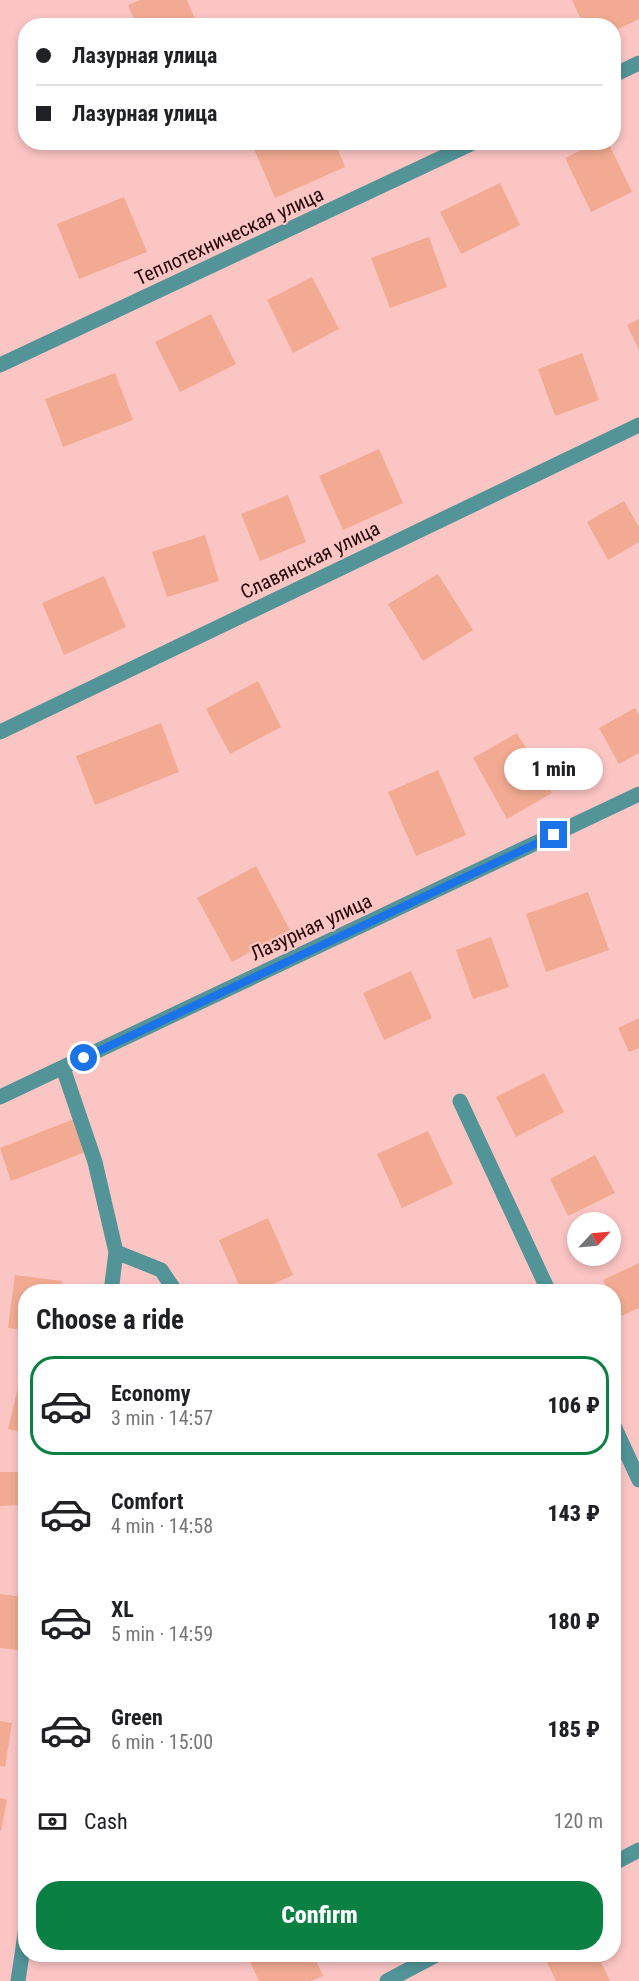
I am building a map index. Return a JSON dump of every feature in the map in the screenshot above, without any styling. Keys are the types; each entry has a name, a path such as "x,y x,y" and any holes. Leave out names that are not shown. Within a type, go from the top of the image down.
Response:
{"street":[{"path":"621,72 639,63"},
{"name":"Теплотехническая улица","path":"0,365 458,150"},
{"name":"Славянская улица","path":"0,732 639,425"},
{"name":"Лазурная улица","path":"0,1097 639,794"},
{"path":"63,1068 95,1162 116,1252 112,1284"},
{"path":"460,1101 545,1284"},
{"path":"116,1252 161,1270 171,1284"},
{"path":"621,1441 639,1480"},
{"path":"621,1859 639,1850"},
{"path":"18,1981 21,1962"},
{"path":"387,1981 414,1962"}],"building":[{"path":"140,0 187,0 195,18 134,18 128,5"},
{"path":"572,0 639,0 639,19 621,28 621,18 580,18"},
{"path":"254,150 338,150 345,167 275,198"},
{"path":"582,150 612,150 632,192 591,212 565,158"},
{"path":"500,183 520,225 461,254 440,212"},
{"path":"124,197 147,252 79,279 57,224"},
{"path":"429,237 447,287 390,308 371,258"},
{"path":"312,277 339,329 293,353 267,300"},
{"path":"211,314 236,364 180,392 155,342"},
{"path":"639,319 639,350 627,325"},
{"path":"582,353 599,400 555,416 538,369"},
{"path":"115,373 133,420 63,447 45,399"},
{"path":"379,449 403,503 343,530 319,476"},
{"path":"288,495 306,542 260,561 241,514"},
{"path":"624,501 639,527 639,542 608,560 587,522"},
{"path":"205,535 219,581 167,597 152,552"},
{"path":"438,574 473,630 423,661 388,604"},
{"path":"104,576 126,627 64,655 42,603"},
{"path":"258,681 281,727 230,754 206,709"},
{"path":"635,708 639,715 639,753 619,764 599,728"},
{"path":"161,723 179,772 95,805 76,756"},
{"path":"517,733 552,793 507,819 473,758"},
{"path":"438,770 466,835 416,856 388,792"},
{"path":"256,866 290,930 232,962 197,898"},
{"path":"588,892 609,950 546,972 526,914"},
{"path":"491,937 509,987 473,999 456,950"},
{"path":"411,971 432,1018 384,1040 363,993"},
{"path":"639,1018 639,1048 629,1052 618,1028"},
{"path":"544,1073 564,1112 516,1137 496,1097"},
{"path":"74,1119 88,1151 11,1181 0,1148"},
{"path":"428,1131 453,1184 402,1208 377,1154"},
{"path":"595,1155 615,1193 576,1212 567,1212 567,1214 550,1179"},
{"path":"268,1218 293,1275 273,1284 238,1284 219,1240"},
{"path":"639,1263 639,1308 621,1316 621,1284 605,1284 603,1280"},
{"path":"15,1275 62,1281 62,1284 18,1284 18,1329 8,1328"},
{"path":"18,1388 18,1431 8,1429"},
{"path":"0,1472 18,1472 18,1505 0,1506"},
{"path":"0,1594 18,1596 18,1650 0,1648"},
{"path":"0,1721 12,1723 5,1767 0,1766"},
{"path":"0,1798 7,1800 1,1831 0,1831"},
{"path":"250,1962 317,1962 323,1976 311,1981 259,1981"},
{"path":"547,1962 601,1962 610,1981 556,1981"}],"route":[{"path":"84,1058 554,835"}]}
